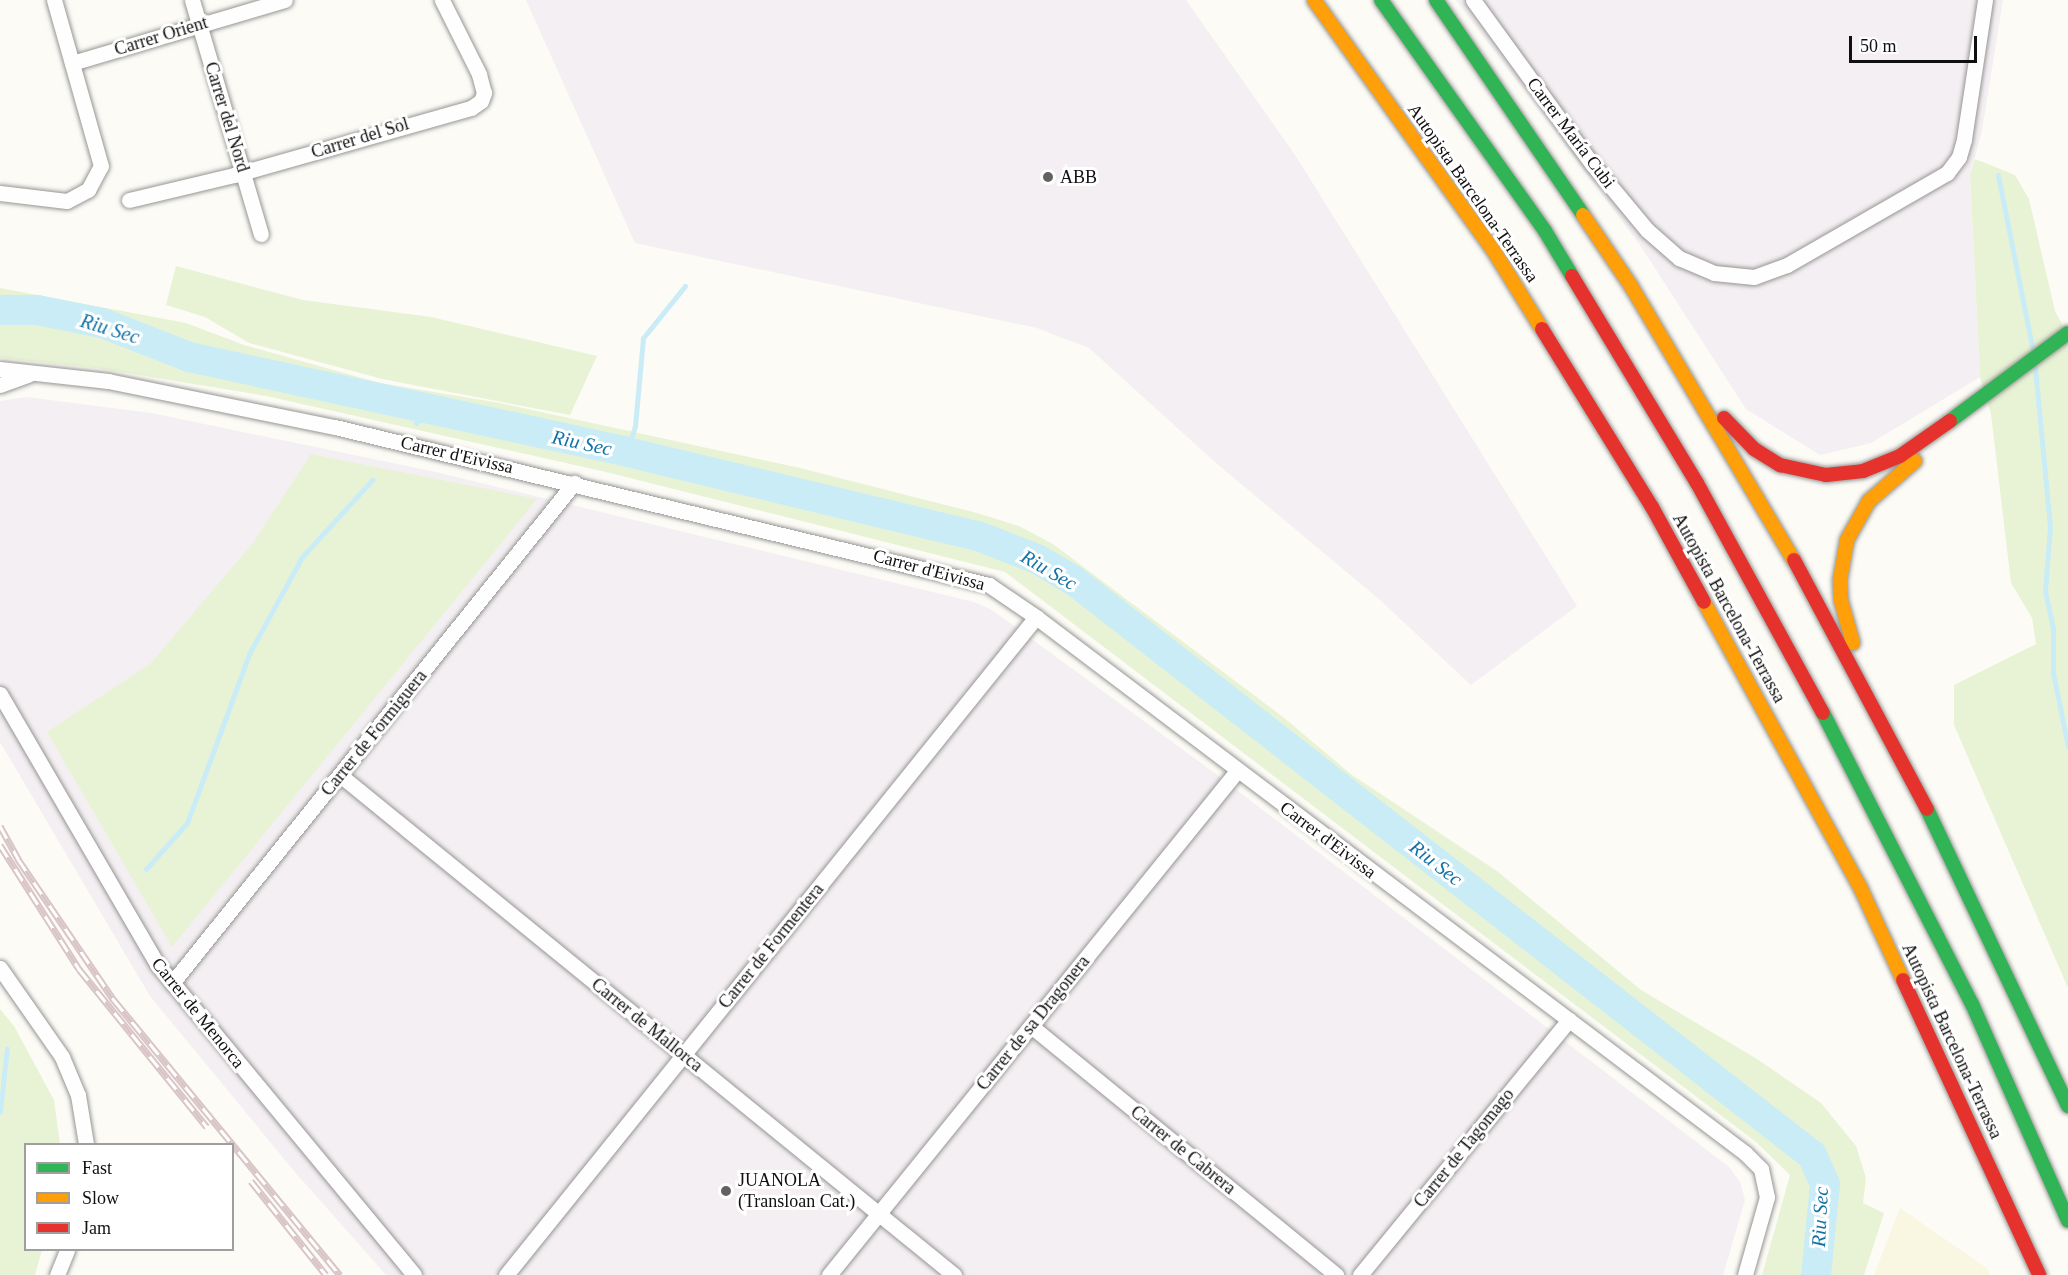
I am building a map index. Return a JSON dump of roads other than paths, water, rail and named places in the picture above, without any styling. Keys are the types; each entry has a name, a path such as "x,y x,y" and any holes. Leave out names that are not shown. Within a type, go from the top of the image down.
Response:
{"highway":[{"name":"Autopista Barcelona-Terrassa","path":"1314,0 1495,253 1652,507 1861,889 2039,1275"},
{"name":"Autopista Barcelona-Terrassa","path":"1382,0 1545,231 1697,483 1870,798 1972,1004 2068,1221"},
{"path":"1436,0 1728,424 1767,458 1796,470 1847,474 1880,465 1924,440 2068,346"},
{"path":"1435,50 1545,231"},
{"path":"1631,286 1783,539 1887,729 2068,1106"},
{"path":"1887,729 1841,601 1840,580 1847,540 1869,501 1889,480 2068,333"}],"street":[{"path":"0,193 67,201 78,197 94,182 101,166 54,0"},
{"name":"Carrer del Nord","path":"192,0 261,234"},
{"name":"Carrer Orient","path":"72,63 285,0"},
{"name":"Carrer del Sol","path":"129,200 244,172 455,110 471,108 481,101 484,93 479,74 442,0"},
{"name":"Carrer María Cubi","path":"1473,0 1593,165 1647,230 1679,258 1714,273 1754,277 1787,265 1947,173 1959,157 1964,139 1984,0"},
{"name":"Carrer d'Eivissa","path":"0,369 28,375 108,381 335,427 989,585 1036,616 1237,771 1745,1153 1761,1169 1767,1197 1745,1275"},
{"name":"Carrer d'Eivissa","path":"0,386 28,375"},
{"name":"Carrer de Formiguera","path":"172,983 574,483"},
{"name":"Carrer de Formentera","path":"506,1275 1036,616"},
{"name":"Carrer de Menorca","path":"0,694 157,964 414,1275"},
{"name":"Carrer de sa Dragonera","path":"829,1275 1237,771"},
{"name":"Carrer de Mallorca","path":"340,775 954,1275"},
{"path":"0,968 62,1057 78,1095 86,1143"},
{"name":"Carrer de Tagomago","path":"1360,1275 1569,1020"},
{"name":"Carrer de Cabrera","path":"1031,1026 1336,1275"},
{"path":"57,1275 67,1251"}],"waterway":[{"path":"1998,175 2032,347"},
{"path":"627,452 635,426 643,338 685,286"},
{"name":"Riu Sec","path":"0,310 37,310 102,323 189,357 627,452 978,536 1037,559 1073,580 1812,1155 1825,1184 1816,1275"},
{"path":"2035,368 2050,527 2045,591 2053,628 2053,673 2068,747"},
{"path":"416,423 429,409"},
{"path":"146,869 187,823 250,652 302,557 373,479"},
{"path":"0,1112 7,1048"}],"railway":[{"path":"0,826 18,859 114,1000 232,1143"},
{"path":"0,845 79,969 207,1127"},
{"path":"234,1146 340,1275"},
{"path":"251,1181 326,1275"}],"place":[{"name":"ABB","path":"1048,177"},
{"name":"JUANOLA (Transloan Cat.)","path":"726,1191"}]}
